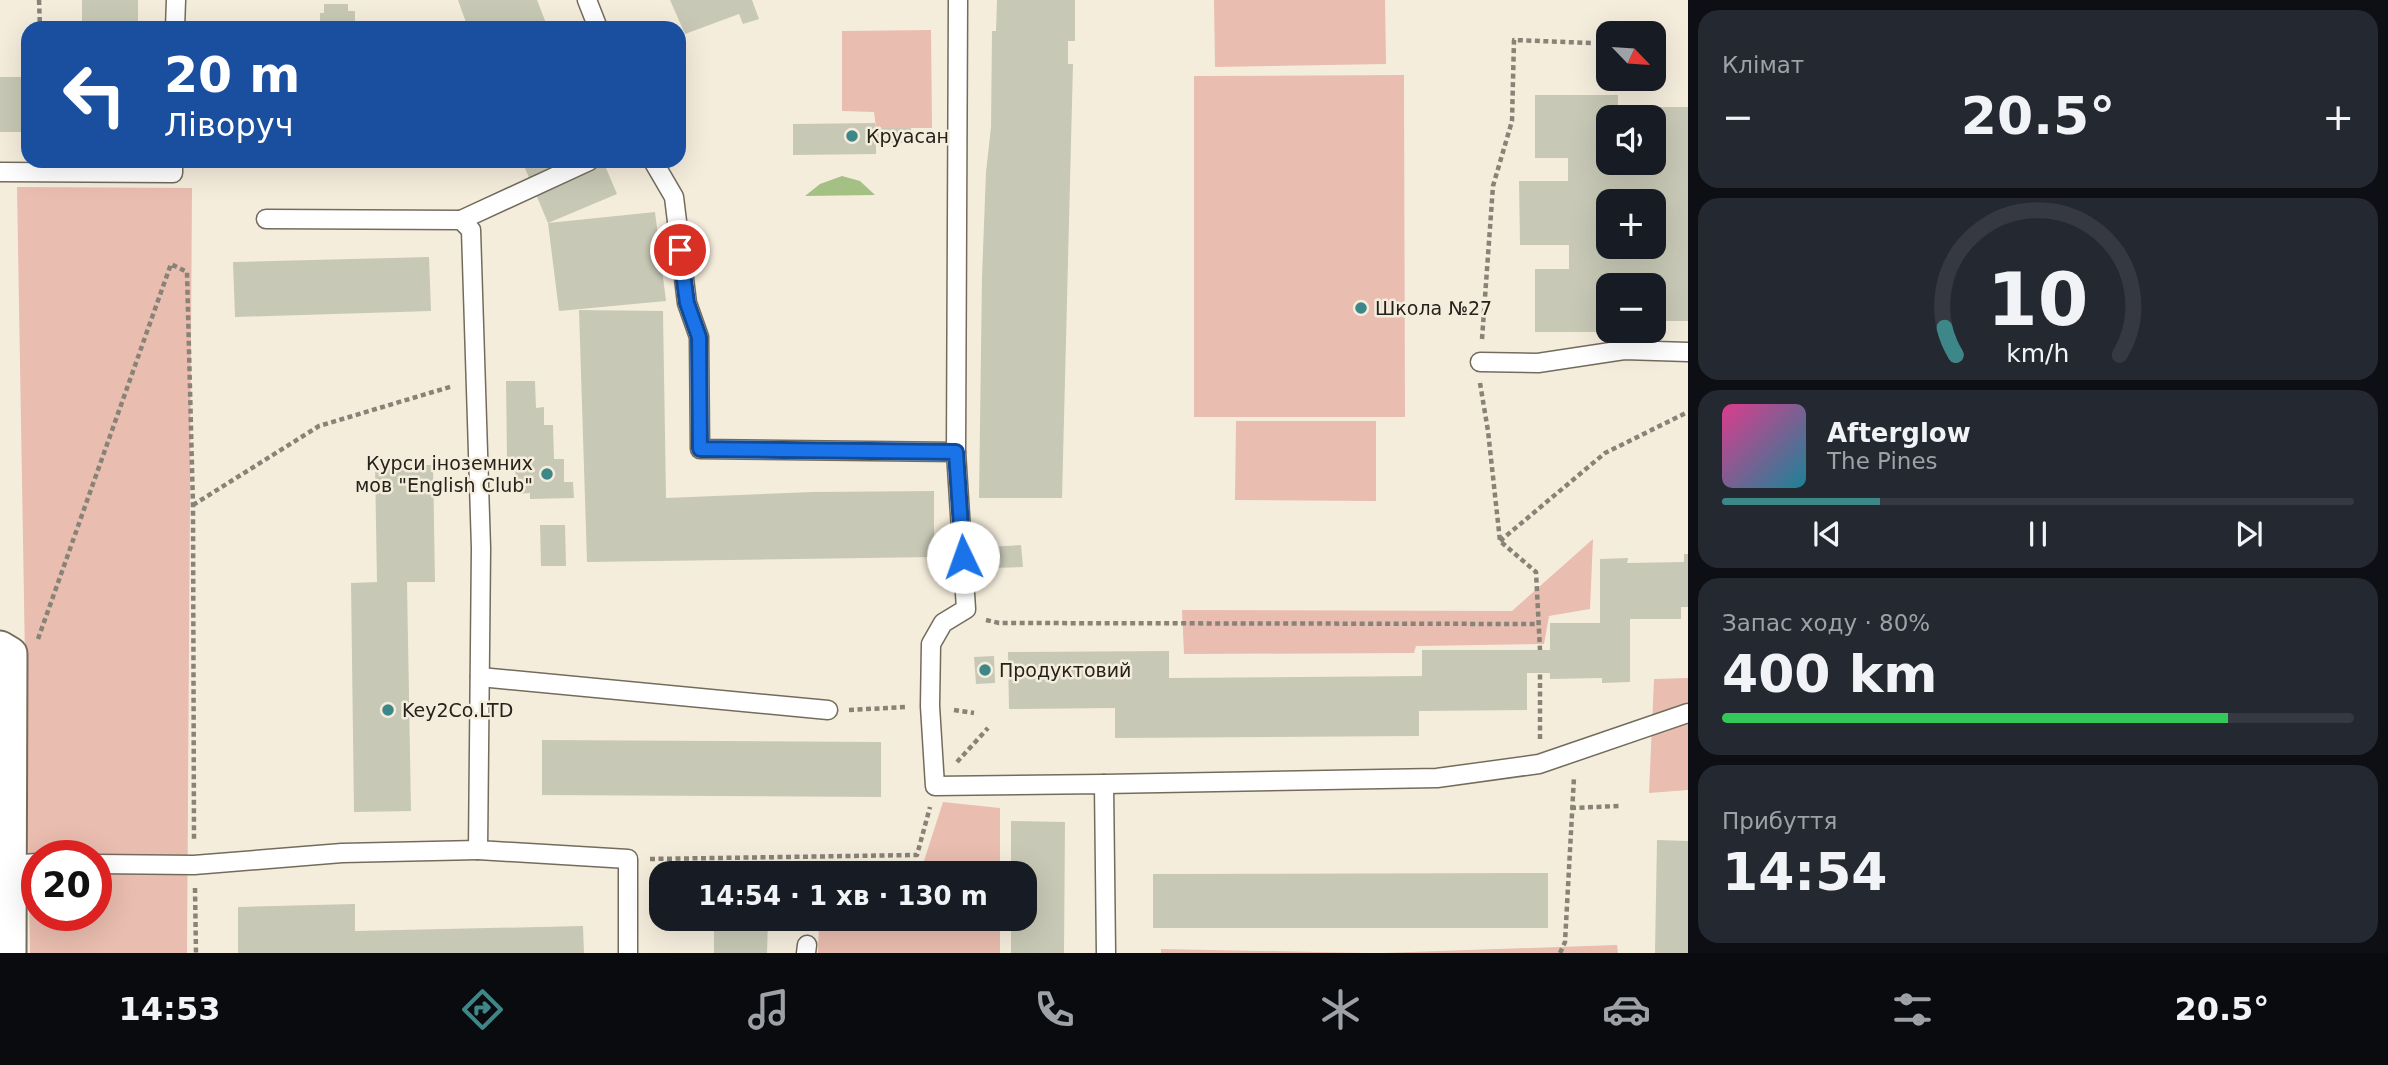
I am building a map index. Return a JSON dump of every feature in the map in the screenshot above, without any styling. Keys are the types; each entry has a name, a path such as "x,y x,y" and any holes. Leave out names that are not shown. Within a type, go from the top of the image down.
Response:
{"street":[{"path":"5,651 22,840"},
{"path":"9,953 21,882"}],"lane":[{"path":"175,21 176,0"},
{"path":"587,0 595,21"},
{"path":"958,0 956,452 966,609 943,623 931,644 930,706 935,786 1437,778 1539,764 1688,713"},
{"path":"0,172 173,173 173,168"},
{"path":"266,219 461,220 574,168"},
{"path":"657,168 674,197 687,303 699,337 700,449 956,452"},
{"path":"461,220 471,230 481,548 478,850"},
{"path":"1480,362 1538,363 1624,350 1688,352"},
{"path":"480,677 828,710"},
{"path":"1104,784 1105,953"},
{"path":"112,864 194,865 342,853 478,850 628,859 628,953"}],"path":[{"path":"39,0 40,21"},
{"path":"1540,650 1536,572 1500,541 1488,431 1480,390 1493,186 1512,121 1514,40 1591,43"},
{"path":"5,651 37,641 170,264 187,272 193,506 196,953"},
{"path":"193,506 319,426 476,379"},
{"path":"1500,541 1605,453 1688,412"},
{"path":"978,617 999,623 1537,624"},
{"path":"1539,764 1540,673"},
{"path":"828,710 930,706"},
{"path":"628,859 917,855 935,786 988,728"},
{"path":"1560,953 1565,942 1571,808 1577,751"},
{"path":"1571,808 1619,806"}],"shaded area":[{"path":"1214,0 1385,0 1386,64 1215,67"},
{"path":"931,30 932,128 876,128 874,112 842,111 842,31"},
{"path":"1404,75 1405,417 1194,417 1194,76"},
{"path":"842,176 860,181 875,195 805,196 820,184"},
{"path":"17,187 192,188 187,953 30,953 30,931 112,931 112,840 28,840"},
{"path":"1236,421 1376,421 1376,501 1235,500"},
{"path":"1593,539 1590,609 1549,616 1544,644 1416,646 1414,653 1184,654 1182,610 1512,611"},
{"path":"1688,678 1688,790 1649,793 1654,679"},
{"path":"943,802 1000,808 1000,861 924,861"},
{"path":"819,931 1000,931 1000,953 818,953"},
{"path":"1617,945 1618,953 1382,953"},
{"path":"1161,949 1367,953 1161,953"}],"building":[{"path":"82,0 138,0 138,21 82,21"},
{"path":"458,0 537,0 545,21 466,21"},
{"path":"670,0 752,0 759,19 743,24 739,14 686,34 686,21 679,21"},
{"path":"997,0 1075,0 1075,41 1068,41 1068,64 1073,64 1062,498 979,498 982,277 986,172 991,127 992,31 996,31"},
{"path":"324,4 348,4 348,11 355,11 355,21 320,21 320,13 324,13"},
{"path":"0,77 21,77 21,132 0,132"},
{"path":"1535,95 1618,95 1618,105 1596,105 1596,175 1666,175 1666,107 1688,107 1688,321 1666,321 1666,273 1596,273 1596,332 1535,332 1535,269 1569,269 1569,245 1520,245 1519,181 1568,181 1568,158 1535,158"},
{"name":"Круасан","path":"875,123 876,128 911,128 912,143 876,143 876,154 793,155 793,124"},
{"path":"525,168 606,168 617,194 548,223"},
{"path":"655,212 666,301 559,311 548,223"},
{"path":"429,257 431,311 235,317 233,262"},
{"path":"579,310 663,311 666,498 812,492 934,491 934,557 587,562"},
{"path":"506,381 535,381 536,408 544,407 544,425 553,425 554,459 564,459 564,482 573,482 574,498 530,499 530,493 516,494 515,460 507,460"},
{"path":"375,465 433,465 435,582 407,582 411,811 354,812 351,583 377,582"},
{"path":"540,525 565,525 566,566 541,566"},
{"path":"1021,545 1023,567 991,568 989,547"},
{"path":"1684,554 1688,554 1688,607 1681,607 1681,619 1630,619 1630,682 1602,683 1602,678 1550,679 1550,673 1527,673 1527,710 1419,711 1419,736 1115,738 1115,708 1009,709 1008,652 1169,651 1169,678 1422,676 1422,650 1550,650 1550,623 1600,623 1600,559 1628,558 1627,563 1684,562"},
{"name":"Продуктовий","path":"994,656 995,683 976,684 974,657"},
{"path":"542,740 881,742 881,797 542,795"},
{"path":"1011,821 1065,822 1064,953 1011,953 1011,931 1037,931 1037,861 1011,861"},
{"path":"1657,840 1688,841 1688,953 1655,953"},
{"path":"1548,873 1548,928 1153,928 1153,874"},
{"path":"355,904 355,931 583,926 584,953 238,953 238,907"},
{"path":"714,931 768,931 767,953 714,953"}],"place":[{"name":"Круасан","path":"852,136"},
{"name":"Школа №27","path":"1361,308"},
{"name":"Курси іноземних мов \"English Club\"","path":"547,474"},
{"name":"Продуктовий","path":"985,670"},
{"name":"Key2Co.LTD","path":"388,710"}],"route":[{"path":"680,250 687,303 699,337 700,449 956,452 963,557"}]}
